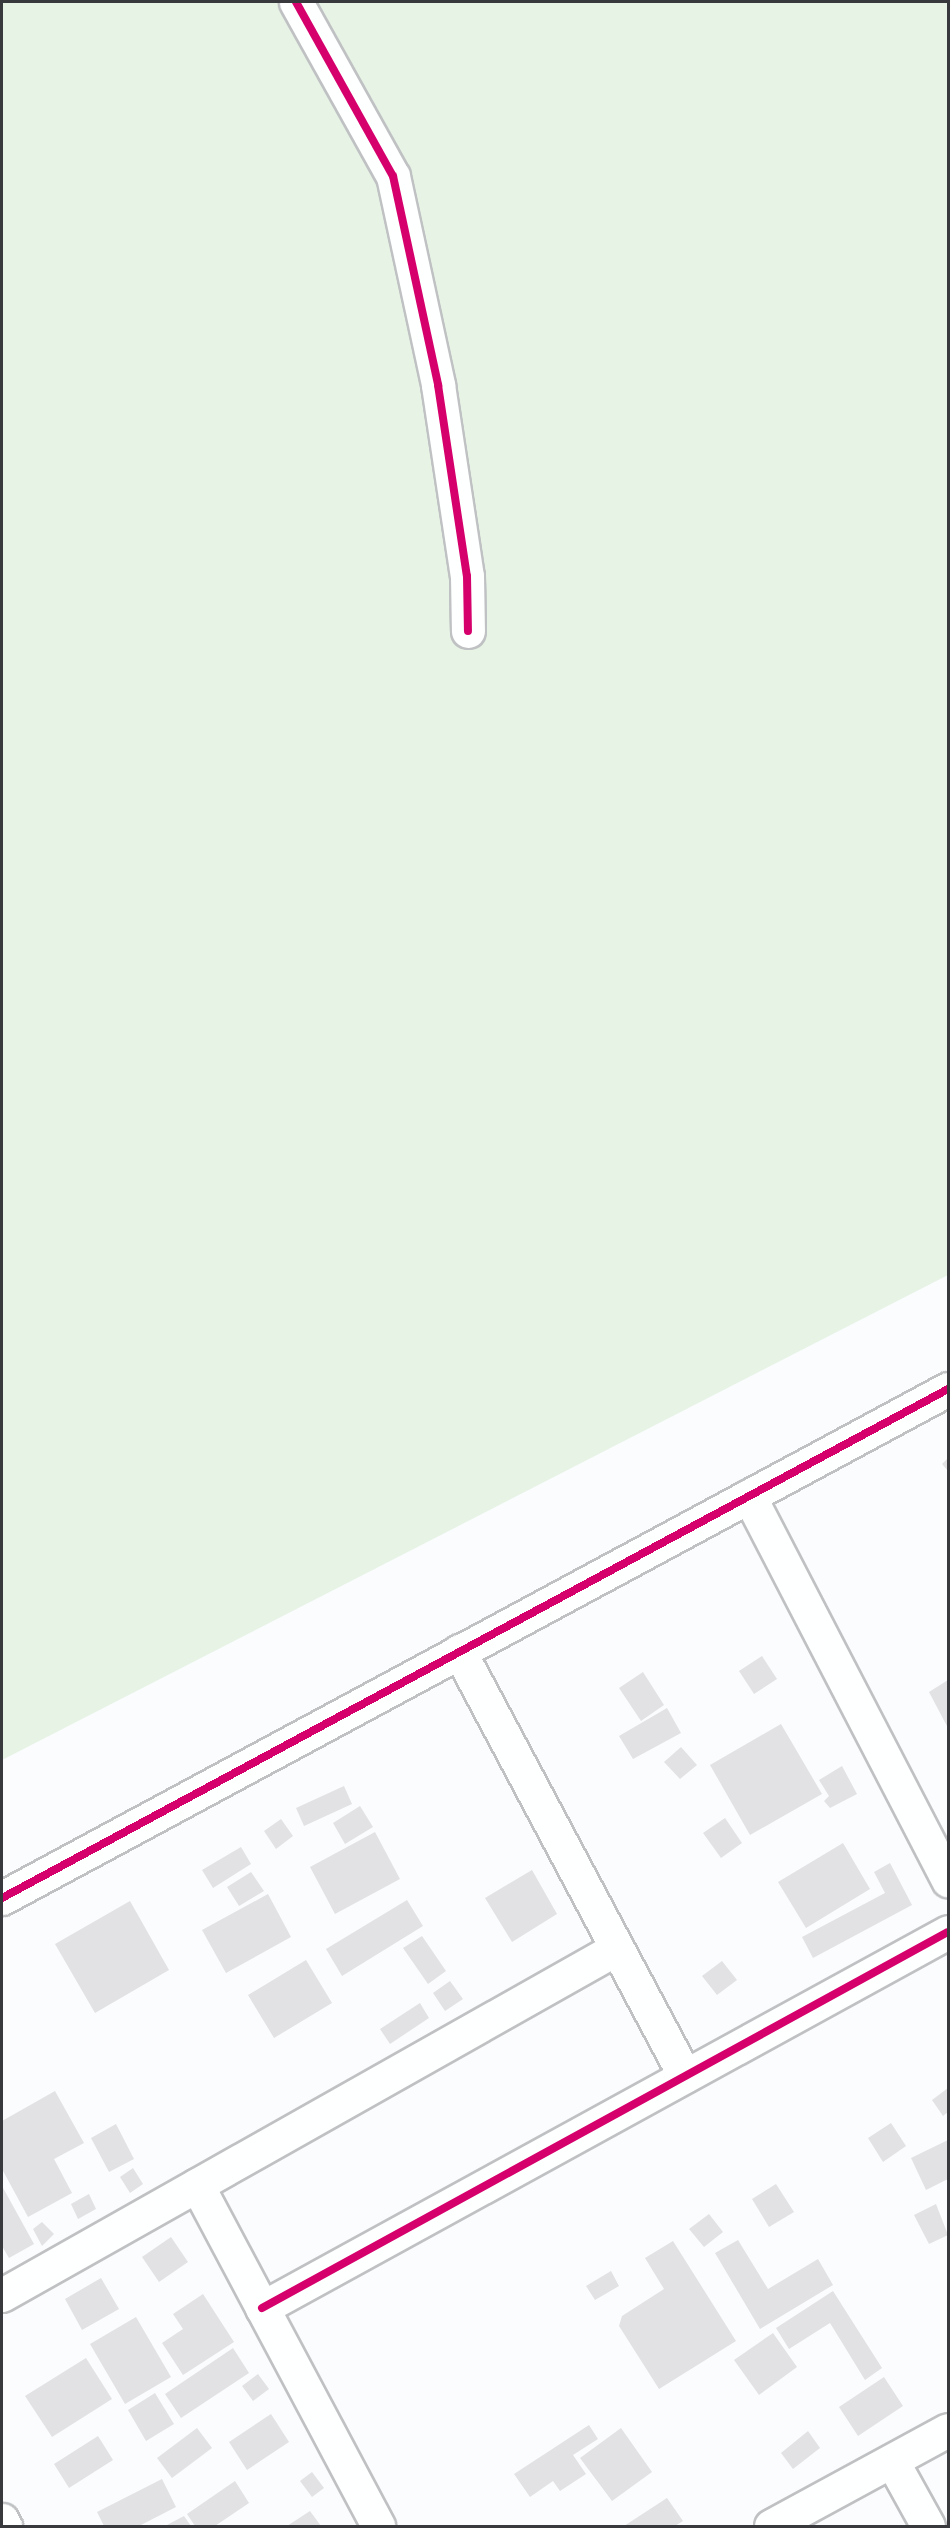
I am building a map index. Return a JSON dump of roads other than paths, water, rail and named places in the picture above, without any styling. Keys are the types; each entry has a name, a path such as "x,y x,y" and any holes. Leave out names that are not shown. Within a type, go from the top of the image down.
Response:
{"street":[{"path":"296,2 393,176 438,385 467,576 468,631"},
{"path":"2,1898 948,1389"},
{"path":"749,1496 948,1880"},
{"path":"459,1651 685,2076"},
{"path":"262,2308 948,1932"},
{"path":"2,2295 617,1948"},
{"path":"197,2184 378,2526"},
{"path":"771,2526 948,2430"},
{"path":"892,2461 928,2526"},
{"path":"2,2520 5,2526"}]}
